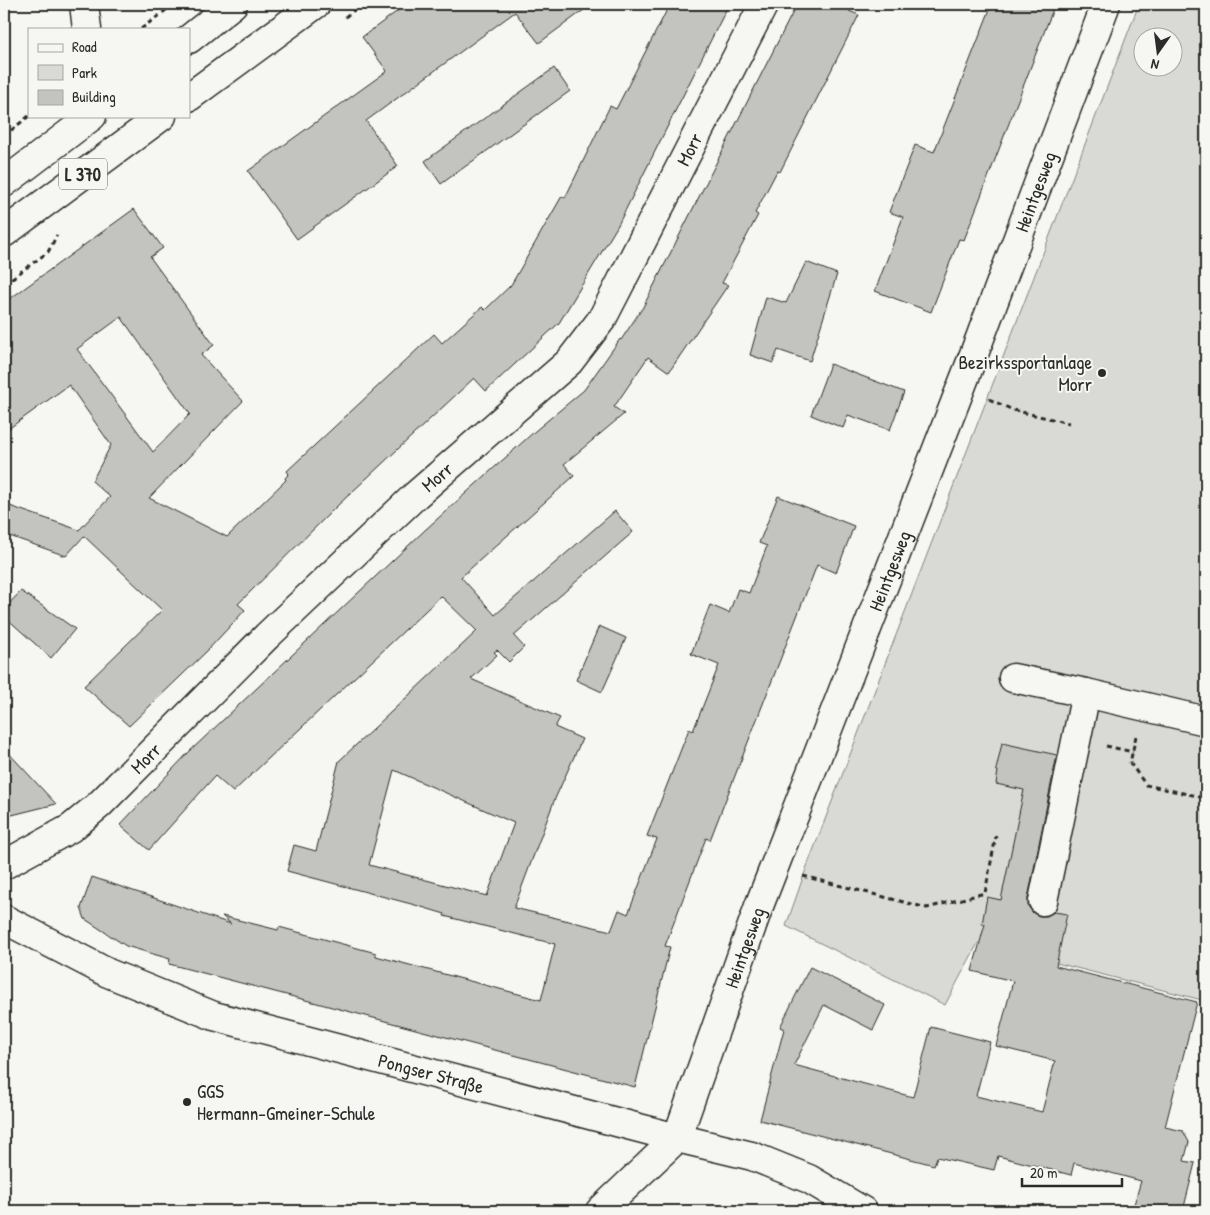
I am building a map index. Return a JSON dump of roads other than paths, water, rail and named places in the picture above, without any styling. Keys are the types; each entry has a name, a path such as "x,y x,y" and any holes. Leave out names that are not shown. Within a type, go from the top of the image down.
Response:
{"street":[{"path":"84,4 87,28"},
{"path":"190,38 233,4"},
{"path":"190,96 316,4"},
{"name":"Morr","path":"4,865 71,828 99,805 267,636 416,495 569,362 602,320 764,4"},
{"name":"Heintgesweg","path":"677,1138 775,864 961,387 1100,11"},
{"name":"L 370","path":"4,183 89,118"},
{"name":"L 370","path":"4,233 159,118"},
{"path":"1013,678 1206,721"},
{"path":"1043,901 1086,693"},
{"name":"Pongser Straße","path":"4,919 108,973 214,1016 760,1159 809,1179 863,1211"},
{"path":"600,1211 677,1138"}],"place":[{"name":"Bezirkssportanlage Morr","path":"1102,373"},
{"name":"GGS Hermann-Gmeiner-Schule","path":"187,1102"}]}
